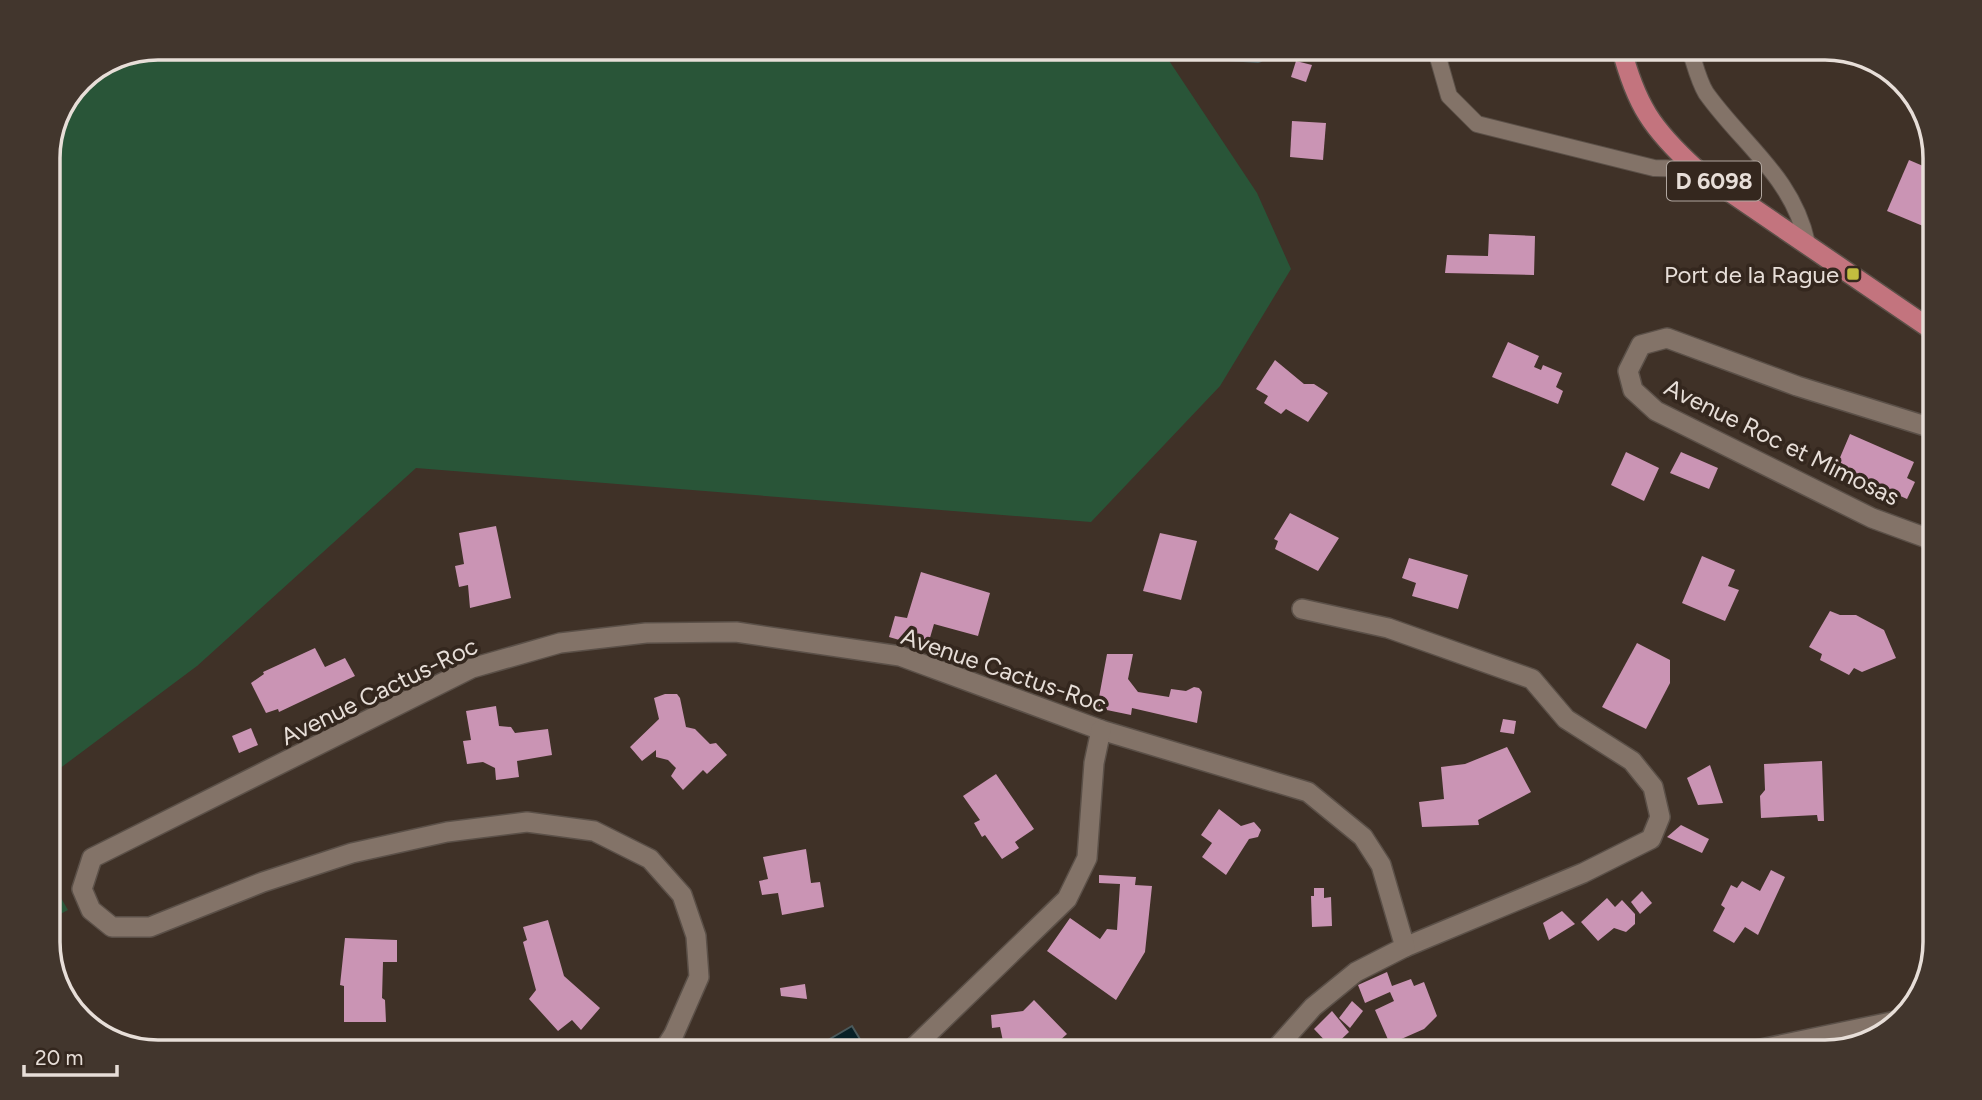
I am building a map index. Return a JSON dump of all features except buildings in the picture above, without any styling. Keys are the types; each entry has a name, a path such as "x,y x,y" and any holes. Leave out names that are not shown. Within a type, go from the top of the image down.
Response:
{"main road":[{"name":"D 6098","path":"1625,59 1638,101 1661,138 1696,169 1922,323"}],"street":[{"name":"Avenue Roc et Mimosas","path":"1922,425 1797,386 1667,338 1641,345 1628,371 1633,390 1656,411 1872,518 1922,536"},
{"path":"1284,1040 1313,1007 1356,972 1405,947 1583,873 1651,839 1660,817 1653,787 1632,761 1566,719 1532,678 1388,628 1302,609"},
{"name":"Avenue Cactus-Roc","path":"670,1040 699,977 696,936 682,895 650,859 594,831 527,822 447,832 340,857 263,882 150,927 112,927 90,910 82,889 92,858 129,837 239,787 472,668 560,643 646,633 736,632 900,656 1101,730 1308,792 1363,837 1381,865 1405,947"},
{"path":"921,1040 1067,899 1087,858 1094,763 1101,730"},
{"path":"1805,1040 1876,1025"}],"lane":[{"path":"1438,59 1449,96 1477,124 1654,168 1696,169"},
{"path":"1693,59 1704,90 1784,185 1801,218 1807,243"}],"green space":[{"path":"158,59 1168,59 1257,193 1291,269 1220,386 1091,522 416,468 197,666 60,768 60,151 63,132 80,98 93,84 126,65"},
{"path":"60,896 68,910 60,914"}],"water":[{"path":"852,1026 861,1040 828,1040"}],"place":[{"name":"Port de la Rague","path":"1853,274"}]}
